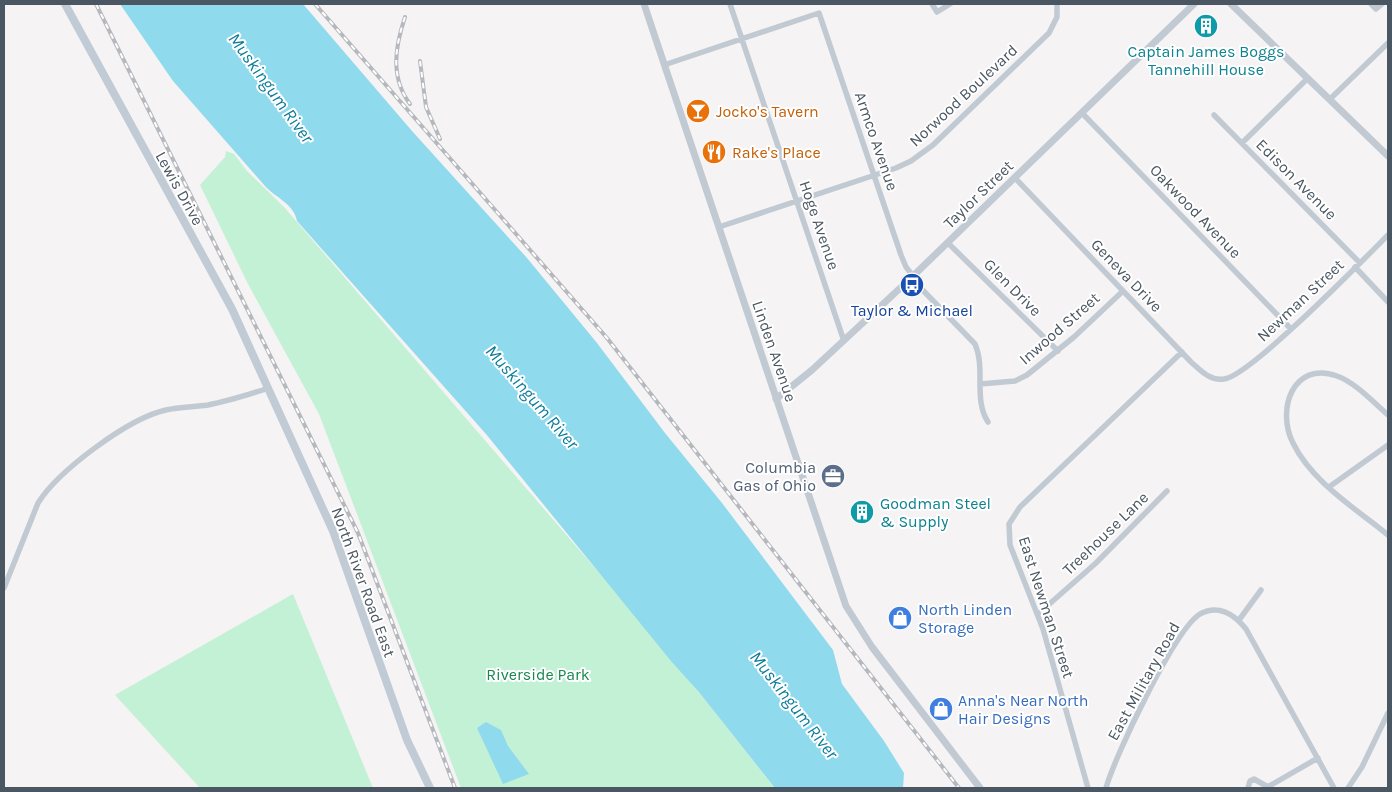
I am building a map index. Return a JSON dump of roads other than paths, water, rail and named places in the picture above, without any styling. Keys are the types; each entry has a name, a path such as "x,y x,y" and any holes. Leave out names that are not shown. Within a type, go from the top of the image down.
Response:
{"main road":[{"name":"Lewis Drive","path":"65,4 180,219 219,285 266,389"},
{"name":"North River Road East","path":"266,389 336,537 407,740 430,788"}],"street":[{"name":"Linden Avenue","path":"644,4 849,613 980,788"},
{"name":"Hoge Avenue","path":"730,4 844,341"},
{"path":"932,4 936,12 950,4"},
{"name":"Norwood Boulevard","path":"719,227 874,176 911,161 934,145 1049,33 1057,17 1057,4"},
{"name":"Taylor Street","path":"776,399 844,341 948,243 1194,4"},
{"path":"1232,4 1388,156"},
{"path":"1373,6 1382,4"},
{"name":"Armco Avenue","path":"742,38 819,13 906,267 912,277 975,344 979,356 982,412 988,422"},
{"path":"664,65 742,38"},
{"path":"1330,98 1388,43"},
{"path":"1242,143 1308,78"},
{"name":"Oakwood Avenue","path":"1082,112 1290,328"},
{"name":"Edison Avenue","path":"1214,116 1242,143 1357,265 1388,302"},
{"name":"Geneva Drive","path":"1015,178 1182,352 1208,376 1225,379"},
{"name":"Newman Street","path":"1225,379 1239,372 1290,328 1388,235"},
{"name":"Glen Drive","path":"948,243 1058,351"},
{"name":"Inwood Street","path":"980,384 1018,380 1058,351 1123,290"},
{"name":"East Newman Street","path":"1088,788 1038,614 1010,544 1009,528 1012,517 1042,484 1182,352"},
{"path":"1388,415 1355,387 1337,376 1317,374 1301,380 1291,391 1288,400 1286,422 1290,436 1310,469 1388,535"},
{"path":"4,588 38,503 45,492 73,464 131,426 155,414 166,410 230,401 266,389"},
{"path":"1329,487 1388,445"},
{"name":"Treehouse Lane","path":"1038,614 1096,563 1167,491"},
{"path":"1261,590 1239,620 1334,788"},
{"name":"East Military Road","path":"1106,788 1125,742 1174,645 1188,625 1199,615 1213,610 1225,611 1239,620"},
{"path":"1348,788 1362,767 1387,718"},
{"path":"1248,788 1250,781 1254,779 1267,787 1318,758"}],"water":[{"name":"Muskingum River","path":"120,4 303,4 412,131 527,258 597,343 665,433 722,503 833,650 842,684 884,741 904,773 903,788 775,788 698,691 671,661 486,434 297,221 292,210 265,186 173,81"},
{"path":"486,722 501,730 508,746 529,774 503,784 477,728"}],"railway":[{"path":"96,4 358,533 455,788"},
{"path":"315,4 607,338 959,788"},
{"path":"405,17 399,39 396,62 399,83 410,104"},
{"path":"420,61 426,107 440,139"}],"place":[{"name":"Captain James Boggs Tannehill House","path":"1206,26"},
{"name":"Jocko's Tavern","path":"698,111"},
{"name":"Rake's Place","path":"714,152"},
{"name":"Taylor & Michael","path":"912,285"},
{"name":"Columbia Gas of Ohio","path":"833,476"},
{"name":"Goodman Steel & Supply","path":"862,512"},
{"name":"North Linden Storage","path":"900,618"},
{"name":"Anna's Near North Hair Designs","path":"941,709"}],"park label":[{"name":"Riverside Park","path":"538,674"}]}
